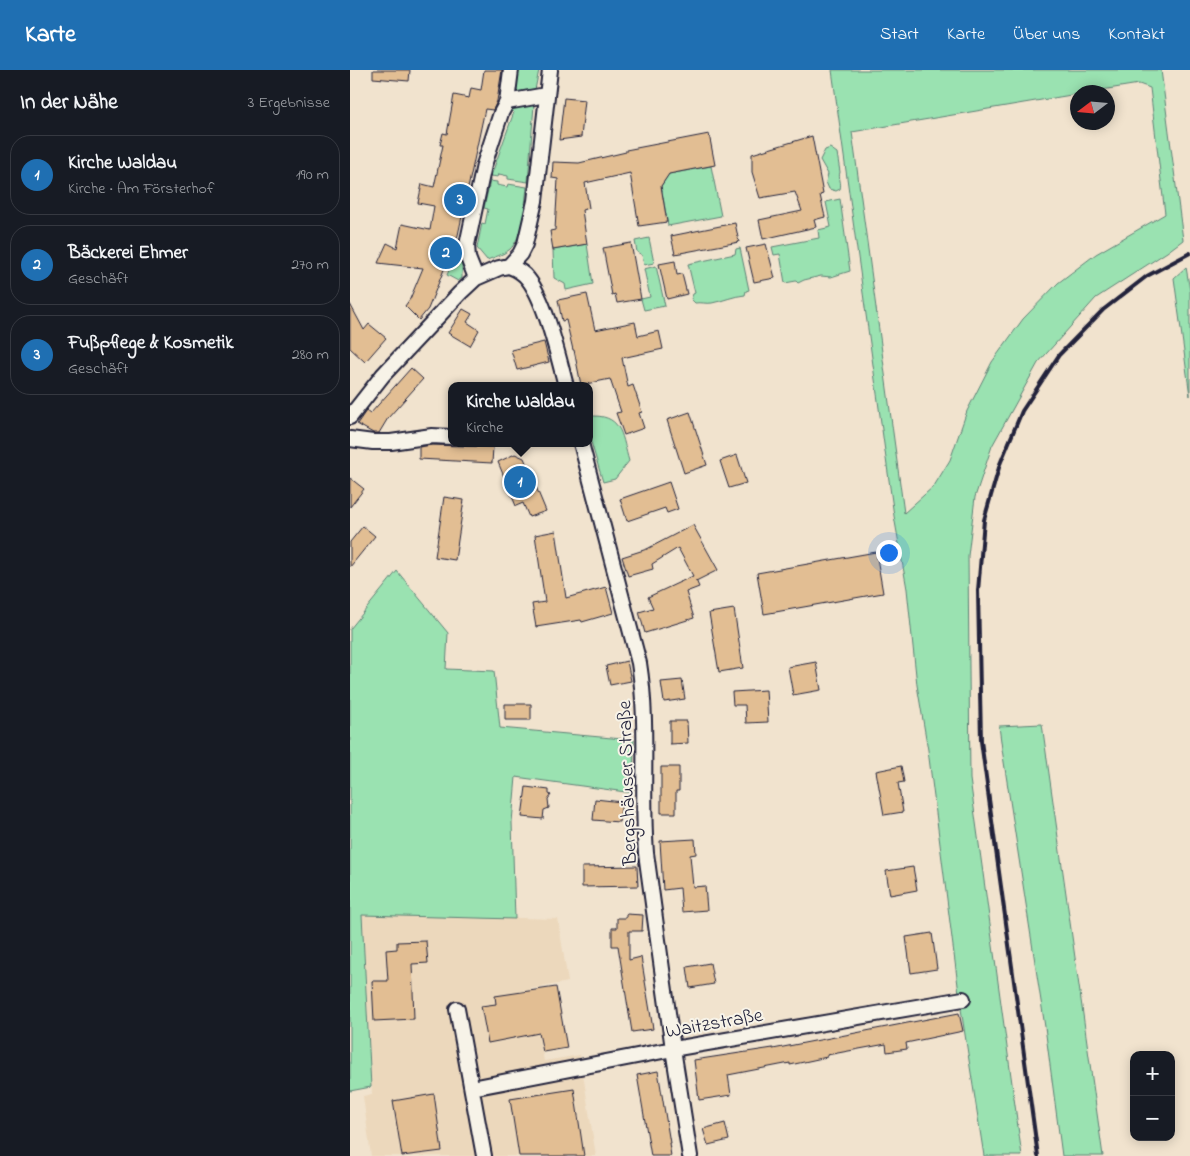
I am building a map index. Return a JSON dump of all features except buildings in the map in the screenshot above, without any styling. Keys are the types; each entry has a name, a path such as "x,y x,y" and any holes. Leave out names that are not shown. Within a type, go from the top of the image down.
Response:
{"street":[{"path":"476,278 468,258 467,245 484,165 501,113 507,102 511,70"},
{"path":"350,417 423,331 476,278 499,268 509,266 520,254 525,244 535,200 550,70"},
{"path":"507,102 546,95"},
{"path":"509,266 523,274 534,287 553,339 565,382"},
{"path":"350,438 373,442 391,442 432,436 448,436"},
{"name":"Bergshäuser Straße","path":"582,447 639,663 643,689 645,757 643,821 646,853 690,1156"},
{"name":"Waitzstraße","path":"472,1088 673,1049 963,999"},
{"path":"457,1009 484,1156"}],"shaded area":[{"path":"362,914 558,919 568,982 531,989 544,1061 580,1055 596,1156 371,1156 363,1096 372,1094"}],"green space":[{"path":"516,70 539,70 535,90 515,93 513,91"},
{"path":"832,70 1161,70 1183,240 1096,298 1038,363 992,446 975,497 968,556 970,779 1022,1156 984,1156 961,1009 928,750 917,685 907,589 894,516","holes":["1139,84 1150,88 1165,214 1096,254 1058,283 1023,319 992,362 967,411 950,460 934,486 904,513 852,132 1070,95 1070,85 1115,85 1115,88"]},
{"path":"534,105 528,182 508,179 508,176 499,174 498,177 491,176 514,112 511,111 515,107"},
{"path":"830,148 837,153 840,172 840,189 836,191 829,189 826,182 828,174 820,160 825,150"},
{"path":"711,166 721,216 668,226 661,186 669,174"},
{"path":"490,181 507,187 508,184 527,187 520,230 514,245 504,253 487,260 477,248 482,223 485,224 488,209 484,208"},
{"path":"840,199 850,271 831,277 821,276 798,283 796,281 785,283 780,254 774,255 772,247 819,238 818,230 831,227 826,202"},
{"path":"649,238 654,263 644,265 642,255 637,252 635,241"},
{"path":"587,244 593,284 566,290 565,284 554,278 553,250"},
{"path":"740,248 749,290 746,291 745,295 712,303 695,303 691,299 695,293 688,264 735,254 736,249"},
{"path":"457,252 462,268 462,278 458,281 447,275"},
{"path":"656,266 665,306 644,310 641,299 650,297 644,269"},
{"path":"1186,267 1190,291 1190,396 1174,278"},
{"path":"593,416 604,417 616,424 620,430 629,461 615,479 603,482 593,447"},
{"path":"397,571 448,633 446,669 494,671 500,728 634,740 633,793 516,777 512,822 515,919 362,915 371,1087 350,1091 350,629"},
{"path":"1042,724 1103,1156 1062,1156 1045,1027 1002,749 999,726"}],"railway":[{"path":"1038,1156 981,741 978,591 984,520 1000,464 1022,411 1059,355 1103,310 1147,276 1190,253"}],"place":[{"name":"Fußpflege & Kosmetik","path":"460,200"},
{"name":"Bäckerei Ehmer","path":"446,253"},
{"name":"Kirche Waldau","path":"520,482"}]}
